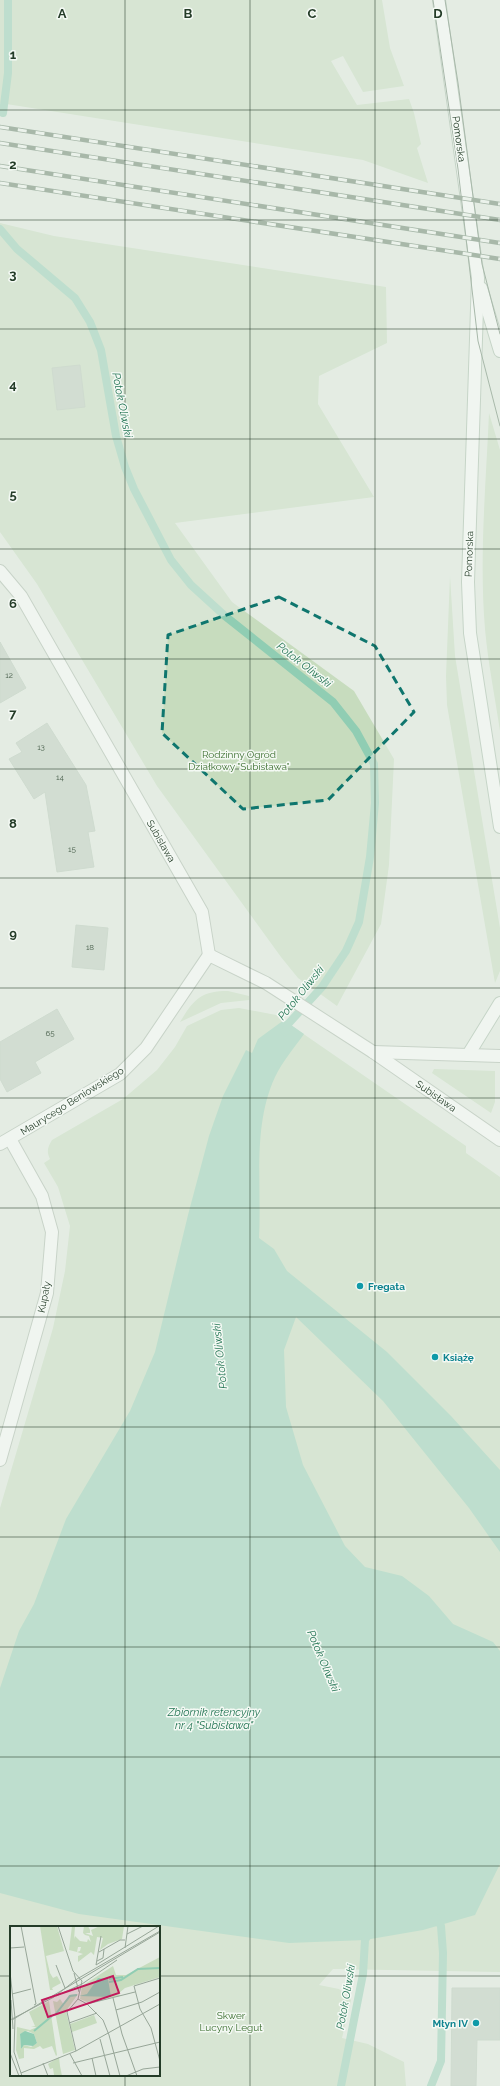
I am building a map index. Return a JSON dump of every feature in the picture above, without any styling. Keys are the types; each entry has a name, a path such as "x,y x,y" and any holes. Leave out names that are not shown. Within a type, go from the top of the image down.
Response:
{"street":[{"name":"Pomorska","path":"439,0 478,278 500,351"},
{"name":"Pomorska","path":"478,278 468,582 470,633 500,827"},
{"name":"Subisława","path":"0,571 20,596 202,912 209,955 266,983 373,1052 500,1140"},
{"name":"Maurycego Beniowskiego","path":"5,1141 120,1074 146,1048 209,955"},
{"path":"468,1055 500,1003"},
{"path":"373,1052 500,1056"},
{"name":"Kupały","path":"0,1460 47,1293 52,1232 42,1196 5,1141"}],"highlighted area":[{"path":"279,597 375,646 414,712 328,800 243,809 162,733 168,635"}],"green space":[{"path":"0,0 382,0 390,48 404,86 363,92 343,56 331,61 357,105 409,99 414,113 421,144 417,148 428,183 363,160 0,103"},
{"name":"Rodzinny Ogród Działkowy \"Subisława\"","path":"0,223 54,236 386,287 387,343 319,376 318,404 374,497 175,523 232,602 354,691 394,759 389,865 381,924 337,1006 298,978 281,957 157,786 37,584 0,532"},
{"path":"489,413 500,450 500,731 488,654 483,602 483,548"},
{"path":"450,576 455,656 500,928 500,971 495,983 447,705 446,676"},
{"path":"219,991 228,991 249,996 249,1000 221,1003 180,1022 190,1007 199,998"},
{"name":"Skwer Lucyny Legut","path":"239,1008 276,1015 466,1146 466,1153 500,1177 500,1972 333,1969 319,1985 339,1989 351,2000 342,2038 368,2044 404,2062 406,2086 0,2086 0,1508 53,1328 65,1271 70,1226 58,1187 44,1163 50,1159 48,1149 52,1140 123,1099 157,1070 175,1047 187,1026 221,1010"},
{"path":"434,1069 495,1071 495,1102 491,1113 432,1073"}],"water":[{"name":"Zbiornik retencyjny nr 4 \"Subisława\"","path":"284,1020 304,1034 285,1060 275,1077 263,1116 260,1156 259,1238 274,1249 287,1271 387,1352 451,1416 500,1470 500,1552 469,1508 383,1401 296,1317 284,1350 286,1407 303,1465 345,1546 365,1567 402,1576 429,1596 453,1624 493,1642 500,1651 500,1864 475,1915 423,1930 365,1940 289,1943 79,1914 0,1893 0,1688 19,1631 34,1604 66,1519 130,1411 155,1352 188,1215 209,1136 223,1096 246,1050 252,1053 258,1039"}],"building":[{"path":"80,365 85,407 57,410 52,368"},
{"path":"0,642 26,688 0,703"},
{"path":"47,723 86,785 95,831 88,832 94,867 57,872 45,792 34,799 9,759 22,752 16,743"},
{"path":"76,925 108,928 104,970 72,967"},
{"path":"57,1009 74,1039 35,1062 41,1073 7,1092 0,1079 0,1042"},
{"name":"Młyn IV","path":"452,1988 500,1988 500,2040 477,2040 476,2086 451,2086"}],"waterway":[{"name":"Potok Oliwski","path":"3,113 8,73 8,0"},
{"name":"Potok Oliwski","path":"0,229 17,249 75,298 90,322 101,350 116,436 125,467 134,489 171,560 191,585 225,616 333,702 356,731 374,764 375,803 370,857 359,922 346,951 322,987 289,1023 285,1032"},
{"name":"Potok Oliwski","path":"431,2086 441,2061 443,1953 441,1926 436,1918"},
{"name":"Potok Oliwski","path":"341,2086 363,1974 365,1940 370,1932"}],"tram line":[{"path":"433,0 458,169 478,341 500,426"},
{"path":"445,0 458,83 482,264 500,334"}],"railway":[{"path":"0,127 500,204"},
{"path":"0,143 500,220"},
{"path":"0,166 500,243"},
{"path":"0,183 500,259"}],"place":[{"name":"Fregata","path":"360,1286"},
{"name":"Książę","path":"435,1357"},
{"name":"Młyn IV","path":"476,2023"}]}
